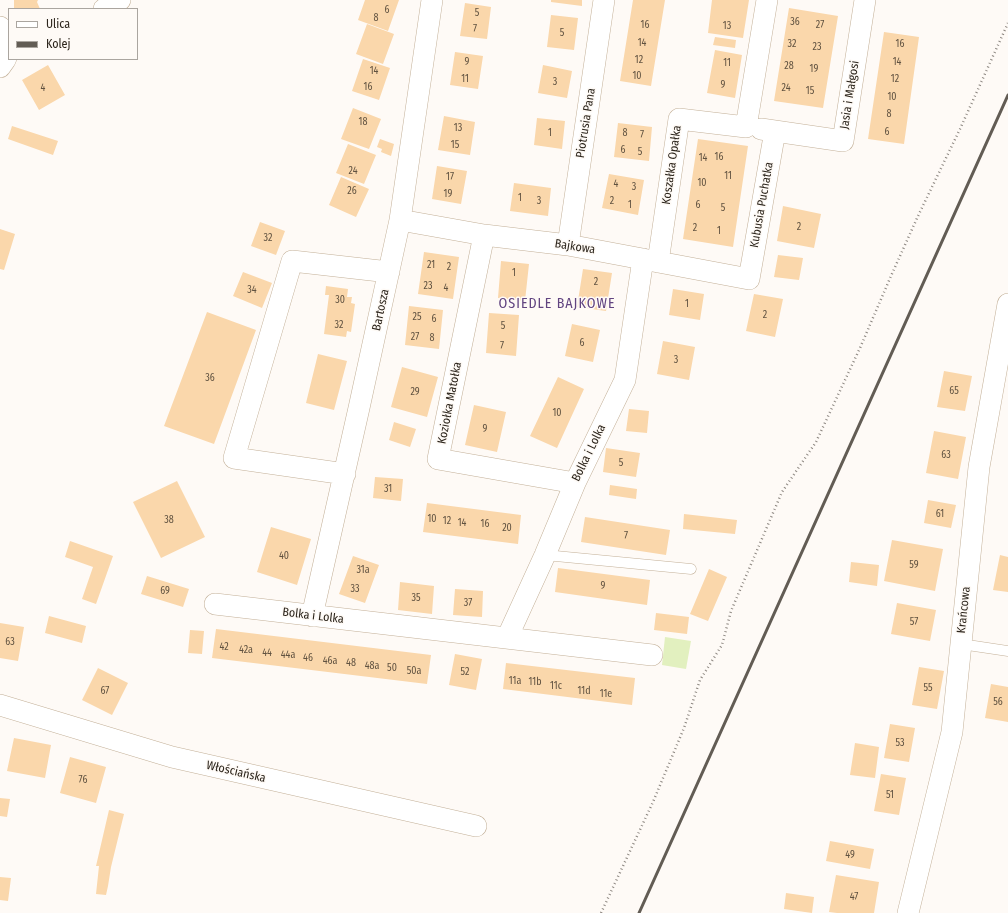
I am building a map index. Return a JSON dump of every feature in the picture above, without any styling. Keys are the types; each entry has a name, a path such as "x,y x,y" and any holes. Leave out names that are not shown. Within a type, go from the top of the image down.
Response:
{"street":[{"path":"106,8 120,0"},
{"name":"Bartosza","path":"312,616 345,474 400,220 432,0"},
{"name":"Piotrusia Pana","path":"568,245 604,0"},
{"path":"746,127 767,0"},
{"name":"Jasia i Małgosi","path":"746,127 843,141 865,0"},
{"path":"0,66 8,53 7,38 4,31"},
{"path":"0,66 10,60"},
{"name":"Koszałka Opałka","path":"650,261 679,119 746,127"},
{"name":"Kubusia Puchatka","path":"749,279 775,131"},
{"name":"Bajkowa","path":"400,220 484,235 568,245 749,279"},
{"name":"Koziołka Matołka","path":"484,235 438,459 575,483"},
{"name":"Bolka i Lolka","path":"507,638 545,555 575,483 625,380 650,261"},
{"path":"345,474 234,458 292,262 389,272"},
{"name":"Krańcowa","path":"908,913 952,732 979,466 1008,304"},
{"name":"Bolka i Lolka","path":"215,604 652,655"},
{"name":"Włościańska","path":"0,705 172,757 476,826"}],"lane":[{"path":"545,555 691,570"},
{"path":"961,644 1008,651"}],"path":[{"path":"601,913 653,802 684,728 700,680 722,645 731,611 782,492 816,442 860,348 918,216 960,129 1008,23"}],"green space":[{"path":"665,637 691,641 686,669 662,665"}],"building":[{"path":"14,0 38,0 37,2 40,8 14,8"},
{"path":"365,0 399,0 388,31 358,20"},
{"path":"551,0 582,0 582,6 551,2"},
{"path":"633,0 665,0 651,86 620,81"},
{"path":"712,0 749,0 743,38 708,33"},
{"path":"465,3 491,7 487,39 460,36"},
{"path":"789,8 838,16 823,108 774,101"},
{"path":"551,15 578,18 574,50 547,47"},
{"path":"367,24 394,34 383,64 356,54"},
{"path":"884,32 919,37 904,144 868,139"},
{"path":"715,37 736,40 735,48 713,45"},
{"path":"715,50 742,55 735,98 707,93"},
{"path":"455,52 483,56 478,89 450,85"},
{"path":"363,59 390,68 379,100 352,91"},
{"path":"48,65 65,95 39,110 22,80"},
{"path":"543,65 572,71 567,98 538,93"},
{"path":"353,108 381,119 369,149 341,139"},
{"path":"444,116 475,122 470,155 438,150"},
{"path":"537,118 565,121 562,149 534,145"},
{"path":"618,123 652,127 649,161 614,157"},
{"path":"12,126 58,141 53,155 8,139"},
{"path":"380,139 394,144 391,156 381,152 382,149 377,147"},
{"path":"698,139 748,146 733,247 683,239"},
{"path":"348,144 376,155 364,184 336,173"},
{"path":"437,166 467,171 461,204 432,199"},
{"path":"609,174 644,180 638,215 602,208"},
{"path":"341,177 369,189 356,217 329,205"},
{"path":"514,183 551,188 548,216 510,211"},
{"path":"783,206 821,214 814,248 777,241"},
{"path":"260,222 285,231 276,255 251,246"},
{"path":"0,229 15,234 4,270 0,269"},
{"path":"424,252 459,257 453,299 418,294"},
{"path":"778,255 803,258 799,280 774,277"},
{"path":"501,261 529,264 525,301 498,298"},
{"path":"583,269 612,273 606,311 577,307"},
{"path":"243,272 272,283 262,308 233,296"},
{"path":"326,286 348,289 347,297 352,297 351,303 355,304 351,332 347,331 346,337 324,334 329,295 325,295"},
{"path":"673,289 704,294 700,320 669,315"},
{"path":"754,294 783,299 775,337 746,331"},
{"path":"409,306 443,310 439,349 405,345"},
{"path":"207,312 256,330 214,444 164,426"},
{"path":"489,313 519,315 516,356 486,353"},
{"path":"572,324 600,330 593,362 565,356"},
{"path":"663,341 695,347 689,380 657,374"},
{"path":"318,354 347,361 334,410 306,403"},
{"path":"402,367 438,377 427,417 391,407"},
{"path":"944,371 972,376 965,411 937,407"},
{"path":"558,377 584,389 557,448 530,436"},
{"path":"474,405 506,412 497,452 465,445"},
{"path":"629,409 649,411 647,433 626,431"},
{"path":"394,422 416,429 410,447 389,440"},
{"path":"934,431 966,437 958,479 926,473"},
{"path":"606,448 640,453 636,477 603,472"},
{"path":"375,477 403,479 401,501 373,498"},
{"path":"177,481 205,537 161,558 133,502"},
{"path":"610,485 637,489 636,499 609,495"},
{"path":"928,500 956,505 951,528 924,523"},
{"path":"427,503 521,515 518,544 423,532"},
{"path":"684,514 737,520 735,534 683,529"},
{"path":"585,517 670,530 666,555 581,542"},
{"path":"271,527 311,539 297,585 257,572"},
{"path":"892,540 943,549 935,591 884,581"},
{"path":"70,541 113,556 96,604 82,599 93,567 65,557"},
{"path":"1000,555 1008,557 1008,592 993,590"},
{"path":"353,556 379,565 365,603 339,594"},
{"path":"851,562 879,565 877,586 849,582"},
{"path":"558,568 650,580 647,605 555,592"},
{"path":"709,569 727,577 708,621 690,614"},
{"path":"147,576 189,589 183,607 141,594"},
{"path":"400,582 434,586 432,614 398,610"},
{"path":"455,589 483,591 482,617 453,615"},
{"path":"897,603 936,610 930,641 891,634"},
{"path":"656,613 689,617 687,634 654,630"},
{"path":"49,616 86,626 82,643 45,633"},
{"path":"0,623 24,627 18,661 0,658"},
{"path":"216,629 431,655 427,684 212,658"},
{"path":"190,630 204,631 202,654 188,653"},
{"path":"455,654 482,659 476,690 449,685"},
{"path":"506,663 635,678 632,705 503,689"},
{"path":"919,667 944,671 937,709 912,705"},
{"path":"98,668 128,683 112,715 82,700"},
{"path":"991,684 1008,687 1008,722 985,718"},
{"path":"890,724 915,728 909,762 884,758"},
{"path":"14,738 51,745 45,778 7,771"},
{"path":"855,743 879,747 875,778 850,775"},
{"path":"70,757 106,767 96,803 60,793"},
{"path":"881,774 906,778 899,815 874,811"},
{"path":"0,798 10,799 7,817 0,816"},
{"path":"109,810 124,814 106,895 96,894 99,866 96,866"},
{"path":"830,841 874,849 870,869 826,861"},
{"path":"836,875 879,882 874,913 829,912"},
{"path":"0,877 11,878 8,901 0,900"},
{"path":"786,893 814,897 812,913 784,909"}],"railway":[{"path":"639,913 1008,95"}],"district":[{"name":"OSIEDLE BAJKOWE","path":"557,304"}]}
